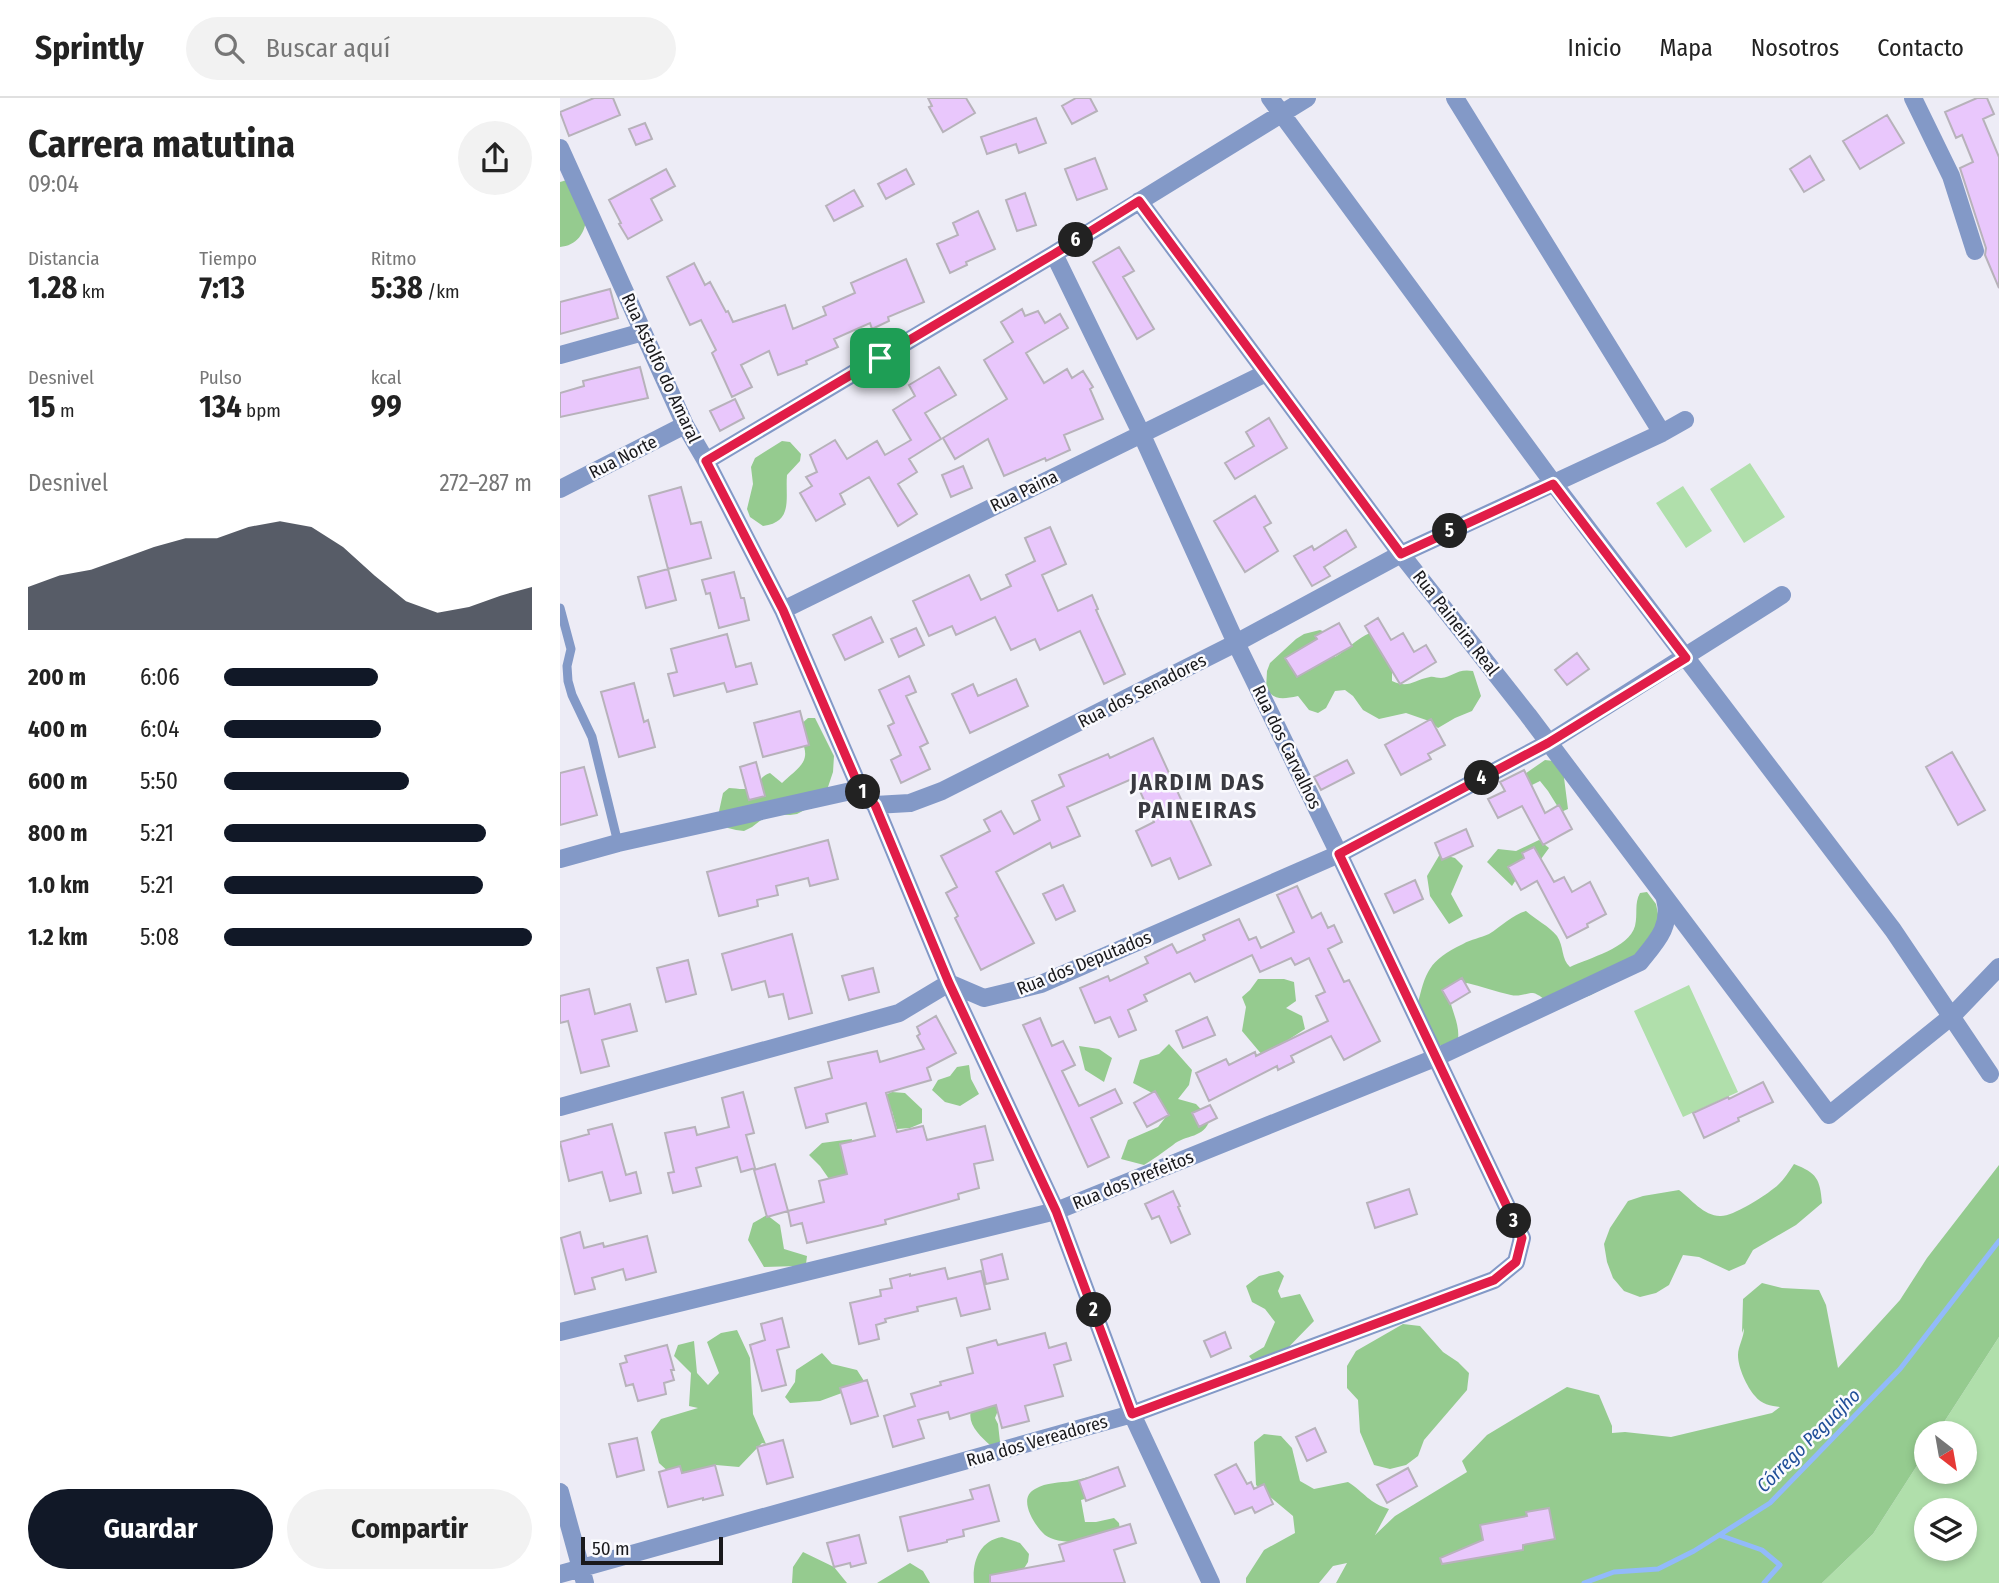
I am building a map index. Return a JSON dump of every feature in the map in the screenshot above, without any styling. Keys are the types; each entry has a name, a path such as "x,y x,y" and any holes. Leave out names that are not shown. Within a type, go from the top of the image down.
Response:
{"street":[{"path":"1270,98 1553,484 1893,930 1990,1074"},
{"path":"706,461 1054,254 1307,98"},
{"path":"1455,98 1662,433"},
{"path":"1913,98 1951,176 1975,251"},
{"name":"Rua Astolfo do Amaral","path":"560,148 685,425 783,610 860,789 875,805 949,983 1056,1211 1132,1414 1211,1583"},
{"name":"Rua Paineira Real","path":"1139,201 1401,554 1528,715 1829,1115 1952,1016"},
{"name":"Rua dos Carvalhos","path":"1054,254 1141,433 1236,643 1522,1238"},
{"path":"560,355 643,331"},
{"name":"Rua Paina","path":"783,610 1266,373"},
{"name":"Rua dos Senadores","path":"875,805 910,803 942,791 1236,643 1401,554 1685,420"},
{"name":"Rua Norte","path":"560,489 685,425"},
{"name":"Rua dos Deputados","path":"949,983 984,998 1041,984 1339,854 1548,743 1782,595"},
{"path":"560,859 860,789"},
{"name":"Rua dos Prefeitos","path":"560,1332 1056,1211 1435,1058 1640,962 1664,929 1669,914 1665,898"},
{"path":"1952,1016 1999,967"},
{"path":"560,1107 899,1013 949,983"},
{"name":"Rua dos Vereadores","path":"560,1574 583,1576 1132,1414 1494,1280 1516,1262 1522,1238"},
{"path":"560,1492 583,1576"}],"lane":[{"path":"560,608 570,649 568,681 592,737 618,844"}],"green space":[{"path":"567,180 580,198 586,217 584,229 577,240 560,247 560,182"},
{"path":"782,441 790,442 801,454 800,461 787,475 784,514 773,524 763,526 750,517 747,509 753,484 751,467 755,458"},
{"path":"1750,463 1785,517 1744,543 1710,489"},
{"path":"1683,486 1712,531 1686,548 1656,503"},
{"path":"1320,630 1332,637 1335,657 1370,633 1401,656 1392,671 1392,681 1398,683 1407,684 1431,677 1441,678 1463,671 1473,671 1481,696 1472,711 1438,728 1429,721 1406,713 1379,719 1363,710 1345,690 1335,691 1326,708 1318,713 1309,710 1298,696 1273,696 1266,689 1270,663 1296,639"},
{"path":"808,718 815,718 834,756 833,772 825,796 820,802 797,814 772,814 744,831 721,824 718,816 723,793 729,788 750,788 770,773 782,783 801,765 805,750 800,729"},
{"path":"1545,760 1562,762 1568,809 1561,812 1540,781 1530,786 1522,776"},
{"path":"1539,840 1549,848 1541,859 1526,864 1512,886 1487,862 1498,849 1516,851"},
{"path":"1440,854 1455,858 1463,866 1451,894 1463,916 1449,924 1430,896 1427,876"},
{"path":"1647,892 1656,904 1659,919 1657,941 1628,975 1591,995 1557,1008 1535,994 1514,995 1467,983 1449,995 1458,1028 1458,1039 1446,1047 1439,1045 1417,1007 1426,976 1442,956 1466,942 1489,934 1526,911 1557,936 1570,967 1625,940 1635,926 1640,893"},
{"path":"1258,979 1284,979 1294,982 1296,1001 1286,1008 1302,1016 1305,1029 1263,1056 1242,1031 1246,1007 1242,997"},
{"path":"1689,985 1738,1092 1683,1117 1634,1011"},
{"path":"1169,1044 1192,1070 1189,1085 1178,1099 1196,1104 1210,1119 1204,1130 1178,1142 1144,1165 1121,1159 1128,1140 1158,1127 1165,1118 1158,1096 1133,1083 1140,1060 1159,1054"},
{"path":"1079,1046 1099,1049 1112,1058 1104,1082 1085,1070"},
{"path":"969,1065 971,1079 979,1094 960,1106 945,1102 932,1090 938,1080 950,1076 957,1067"},
{"path":"892,1092 905,1093 922,1109 922,1123 897,1129 892,1111 879,1106 883,1096"},
{"path":"852,1139 848,1179 834,1186 809,1155 822,1143"},
{"path":"1794,1164 1816,1178 1822,1203 1796,1225 1753,1250 1745,1264 1729,1271 1699,1257 1683,1255 1669,1285 1656,1293 1640,1297 1624,1291 1613,1278 1604,1244 1610,1228 1628,1201 1679,1190 1709,1213 1725,1215 1747,1206 1776,1187"},
{"path":"1999,1165 1999,1337 1945,1421 1914,1421 1914,1470 1873,1534 1822,1583 1336,1583 1347,1563 1333,1566 1319,1583 1246,1583 1246,1578 1264,1550 1295,1533 1293,1516 1256,1485 1254,1442 1264,1434 1281,1436 1292,1448 1300,1481 1314,1489 1348,1482 1372,1501 1389,1509 1375,1535 1395,1516 1467,1472 1462,1461 1487,1435 1567,1387 1599,1395 1612,1426 1612,1433 1671,1437 1772,1413 1780,1407 1757,1399 1746,1382 1738,1360 1744,1328 1742,1333 1743,1299 1762,1283 1782,1288 1819,1290 1826,1305 1838,1368 1900,1300 1927,1258"},
{"path":"767,1215 780,1225 784,1249 807,1256 806,1264 764,1267 748,1240 753,1223"},
{"path":"1279,1271 1284,1276 1278,1291 1281,1298 1300,1294 1314,1321 1278,1358 1256,1365 1249,1356 1264,1347 1275,1322 1265,1309 1252,1302 1246,1286 1259,1276"},
{"path":"1403,1324 1420,1326 1443,1352 1469,1373 1467,1390 1424,1440 1418,1456 1406,1465 1390,1469 1374,1465 1360,1432 1358,1400 1347,1388 1347,1366 1356,1351"},
{"path":"737,1330 750,1358 753,1414 766,1444 762,1443 739,1467 716,1465 703,1470 671,1474 659,1463 651,1432 661,1419 698,1408 689,1406 691,1373 674,1356 678,1345 694,1341 697,1373 708,1385 719,1373 707,1342 721,1333"},
{"path":"1999,1337 1999,1583 1822,1583 1873,1534 1914,1470 1914,1484 1978,1484 1978,1421 1945,1421"},
{"path":"822,1353 832,1364 857,1370 864,1381 861,1386 820,1401 790,1403 785,1397 795,1382 796,1370"},
{"path":"985,1393 999,1408 995,1418 1000,1442 990,1445 976,1430 970,1416 973,1406"},
{"path":"1095,1478 1088,1498 1081,1500 1085,1522 1114,1518 1119,1523 1120,1530 1077,1542 1058,1540 1045,1535 1029,1512 1027,1499 1030,1493 1044,1485"},
{"path":"1002,1537 1020,1543 1029,1554 1028,1562 1015,1583 974,1583 974,1568 979,1554 988,1543"},
{"path":"803,1552 834,1567 847,1583 792,1583 793,1567"},
{"path":"910,1563 923,1571 930,1583 877,1583"}],"building":[{"path":"594,98 613,98 620,115 569,136 560,112"},
{"path":"928,98 966,98 975,113 943,132 929,107 932,106"},
{"path":"1076,98 1090,98 1097,111 1072,124 1062,106"},
{"path":"1977,98 1987,98 1994,114 1983,119 1999,157 1999,288 1985,255 1986,248 1960,168 1973,162 1962,135 1956,138 1945,112"},
{"path":"1887,115 1904,143 1860,169 1843,141"},
{"path":"1036,118 1046,143 1019,153 1016,144 987,154 981,137"},
{"path":"645,123 652,139 636,145 629,129"},
{"path":"1810,156 1824,180 1804,192 1790,169"},
{"path":"1095,158 1107,189 1077,200 1065,169"},
{"path":"666,169 675,186 651,199 662,220 628,239 609,200"},
{"path":"906,169 914,184 886,199 878,184"},
{"path":"854,190 863,206 834,221 826,206"},
{"path":"1025,193 1036,225 1017,231 1006,200"},
{"path":"978,211 995,249 966,262 967,265 950,273 937,244 958,235 953,223"},
{"path":"1119,247 1134,271 1123,277 1154,329 1137,339 1093,262"},
{"path":"906,259 924,302 888,317 889,321 872,329 870,323 834,339 838,347 806,361 807,364 778,375 769,351 741,365 752,387 732,397 712,353 716,350 701,320 690,325 667,277 694,263 705,285 710,282 733,322 785,305 793,329 826,315 823,307 855,293 851,283"},
{"path":"610,289 618,318 560,334 560,302"},
{"path":"1022,309 1025,316 1038,311 1045,323 1060,314 1068,328 1026,353 1044,383 1067,369 1072,378 1083,371 1093,387 1090,389 1103,419 1064,435 1070,450 1004,476 988,439 955,459 943,438 1007,399 984,360 1013,342 1001,322"},
{"path":"640,367 648,398 560,417 560,393 584,386 583,381"},
{"path":"939,367 956,395 925,413 941,439 909,459 917,472 898,484 917,514 898,526 869,477 840,494 845,504 816,521 800,493 812,486 806,477 817,472 810,455 835,440 847,459 877,441 885,455 911,440 893,410 915,396 909,385"},
{"path":"735,399 744,418 720,431 710,411"},
{"path":"1269,418 1287,448 1235,479 1225,463 1254,446 1246,432"},
{"path":"963,466 972,488 951,497 942,475"},
{"path":"681,487 691,524 701,522 711,558 668,569 649,496"},
{"path":"1255,496 1271,523 1264,527 1278,551 1245,572 1214,521"},
{"path":"1050,527 1066,564 1042,575 1058,611 1092,595 1125,674 1104,684 1080,631 1040,650 1035,639 1011,650 995,617 956,635 952,626 929,636 913,601 969,575 981,600 1011,586 1006,575 1035,561 1025,538"},
{"path":"1346,530 1356,547 1324,567 1330,576 1312,586 1294,556 1312,546 1314,550"},
{"path":"668,569 676,600 646,608 638,577"},
{"path":"734,572 749,620 719,628 710,593 706,594 702,580"},
{"path":"871,617 883,642 845,660 833,635"},
{"path":"1378,618 1391,640 1403,633 1414,652 1426,645 1436,662 1400,684 1365,626"},
{"path":"1339,623 1352,646 1297,677 1285,658 1317,639 1315,636"},
{"path":"916,628 924,645 899,657 891,639"},
{"path":"727,634 736,667 751,663 757,684 727,692 724,683 674,696 668,674 677,672 671,649"},
{"path":"1577,653 1589,669 1567,685 1555,670"},
{"path":"909,676 916,692 906,696 928,743 920,747 930,769 901,783 891,760 901,755 888,726 894,723 879,690"},
{"path":"1016,679 1028,706 970,733 952,694 973,684 978,696"},
{"path":"634,683 644,722 648,720 655,747 619,757 601,692"},
{"path":"800,711 809,745 763,757 754,723"},
{"path":"1431,719 1445,745 1428,754 1431,759 1401,775 1385,745"},
{"path":"1153,738 1211,865 1179,879 1170,858 1152,866 1136,831 1154,822 1134,778 1067,807 1080,836 1052,848 1050,843 996,872 1034,943 981,970 955,918 958,916 946,893 957,887 941,856 990,831 984,820 1001,811 1014,834 1040,820 1032,801 1064,786 1059,775 1108,754 1110,758"},
{"path":"1952,752 1985,810 1958,825 1926,767"},
{"path":"1347,760 1354,773 1321,790 1314,777"},
{"path":"756,762 765,796 749,800 740,767"},
{"path":"584,767 597,815 560,825 560,773"},
{"path":"1524,770 1545,813 1559,805 1572,829 1543,845 1522,806 1498,818 1488,799 1505,791 1500,782"},
{"path":"1466,829 1473,846 1442,860 1435,843"},
{"path":"828,840 838,879 810,886 808,878 776,886 778,895 757,900 758,906 719,916 707,872"},
{"path":"1534,847 1554,882 1564,877 1572,892 1590,882 1606,914 1567,938 1537,881 1521,890 1508,867 1524,858 1522,853"},
{"path":"1415,880 1423,899 1394,913 1385,894"},
{"path":"1063,885 1075,911 1056,920 1043,894"},
{"path":"1297,886 1312,918 1321,913 1328,928 1334,925 1342,942 1328,949 1344,982 1349,980 1380,1041 1344,1060 1331,1036 1291,1056 1294,1062 1278,1070 1277,1066 1209,1101 1196,1073 1226,1059 1229,1065 1255,1052 1256,1056 1328,1021 1316,996 1325,992 1309,958 1295,965 1291,958 1260,972 1252,955 1195,982 1190,973 1144,995 1147,1001 1128,1010 1136,1030 1119,1037 1110,1017 1095,1023 1080,988 1108,976 1110,981 1148,963 1145,957 1172,944 1177,953 1205,940 1203,935 1239,919 1249,940 1256,937 1261,948 1294,932 1277,895"},
{"path":"792,934 812,1013 789,1019 783,994 769,997 765,981 732,990 722,954"},
{"path":"688,960 696,994 666,1002 657,968"},
{"path":"873,968 879,992 849,1000 842,976"},
{"path":"1462,978 1470,992 1450,1004 1442,990"},
{"path":"589,989 595,1014 630,1004 637,1031 602,1040 609,1066 581,1073 568,1021 560,1023 560,996"},
{"path":"936,1016 956,1053 927,1068 931,1080 886,1093 897,1132 923,1126 927,1140 985,1126 993,1160 974,1164 979,1188 958,1194 959,1199 885,1220 886,1224 807,1243 802,1223 791,1226 788,1211 824,1202 819,1181 847,1174 840,1144 875,1136 866,1103 826,1114 828,1122 806,1128 795,1088 832,1078 828,1062 877,1051 880,1062 924,1049 917,1036 920,1034 917,1027"},
{"path":"1207,1017 1215,1035 1183,1048 1176,1031"},
{"path":"1040,1018 1052,1046 1063,1041 1075,1065 1062,1071 1079,1106 1115,1089 1122,1103 1091,1118 1109,1157 1088,1167 1023,1025"},
{"path":"1763,1082 1773,1102 1704,1138 1693,1113"},
{"path":"1155,1091 1169,1115 1147,1127 1134,1103"},
{"path":"743,1092 754,1133 746,1135 755,1168 741,1172 737,1157 696,1168 701,1186 673,1193 668,1173 674,1172 665,1133 695,1127 697,1135 729,1127 722,1098"},
{"path":"1210,1105 1217,1118 1199,1127 1192,1113"},
{"path":"612,1124 626,1175 636,1172 641,1193 610,1201 602,1172 569,1181 560,1142 589,1134 588,1130"},
{"path":"775,1164 788,1211 767,1217 754,1170"},
{"path":"1409,1189 1417,1214 1375,1228 1367,1203"},
{"path":"1173,1191 1190,1234 1171,1243 1159,1216 1152,1219 1145,1204"},
{"path":"580,1232 584,1248 603,1243 604,1247 647,1236 656,1272 626,1280 623,1269 592,1278 595,1289 575,1294 561,1238"},
{"path":"1002,1254 1008,1279 986,1284 981,1260"},
{"path":"945,1268 948,1279 981,1271 990,1309 961,1316 956,1298 917,1307 918,1311 885,1319 886,1322 876,1325 879,1339 859,1344 850,1303 881,1296 880,1290 892,1288 890,1279"},
{"path":"782,1318 789,1347 777,1350 786,1385 762,1391 750,1345 765,1340 761,1324"},
{"path":"1225,1332 1231,1348 1211,1357 1204,1341"},
{"path":"1045,1333 1049,1348 1066,1343 1071,1360 1054,1365 1063,1396 1025,1406 1029,1421 1002,1428 996,1405 950,1419 948,1412 918,1420 924,1438 893,1447 884,1416 915,1406 911,1394 973,1373 967,1348 996,1340 998,1345"},
{"path":"667,1345 674,1380 664,1383 666,1394 638,1401 633,1384 626,1386 620,1364 627,1362 625,1356"},
{"path":"867,1380 878,1416 851,1424 840,1388"},
{"path":"1315,1428 1326,1452 1307,1461 1296,1437"},
{"path":"637,1438 644,1470 617,1477 609,1444"},
{"path":"783,1440 793,1477 767,1484 757,1447"},
{"path":"1236,1464 1247,1484 1251,1482 1254,1489 1264,1484 1273,1504 1255,1513 1252,1507 1235,1514 1215,1475"},
{"path":"715,1465 723,1495 668,1507 659,1472 680,1466 682,1473"},
{"path":"1118,1467 1125,1486 1086,1501 1079,1481"},
{"path":"1408,1468 1417,1486 1387,1503 1377,1485"},
{"path":"989,1485 999,1521 963,1530 964,1536 947,1542 908,1551 900,1517 973,1499 970,1490"},
{"path":"1549,1508 1555,1539 1523,1545 1523,1550 1442,1564 1440,1558 1483,1540 1480,1525 1527,1516 1526,1512"},
{"path":"1130,1524 1136,1543 1114,1550 1125,1583 990,1583 990,1575 1064,1561 1059,1545"},
{"path":"859,1535 866,1563 851,1567 850,1563 834,1567 827,1543"}],"waterway":[{"name":"Córrego Peguajho","path":"1584,1583 1614,1572 1658,1569 1694,1551 1770,1503 1900,1369 1999,1241"},
{"path":"1719,1535 1762,1550 1780,1565 1764,1583"}],"district":[{"name":"JARDIM DAS PAINEIRAS","path":"1198,796"}],"route":[{"path":"1139,201 1401,554 1553,484 1686,658 1548,743 1339,854 1522,1238 1516,1262 1494,1280 1132,1414 1056,1211 949,983 875,805 860,789 783,610 706,461 880,358 1139,201"}]}
